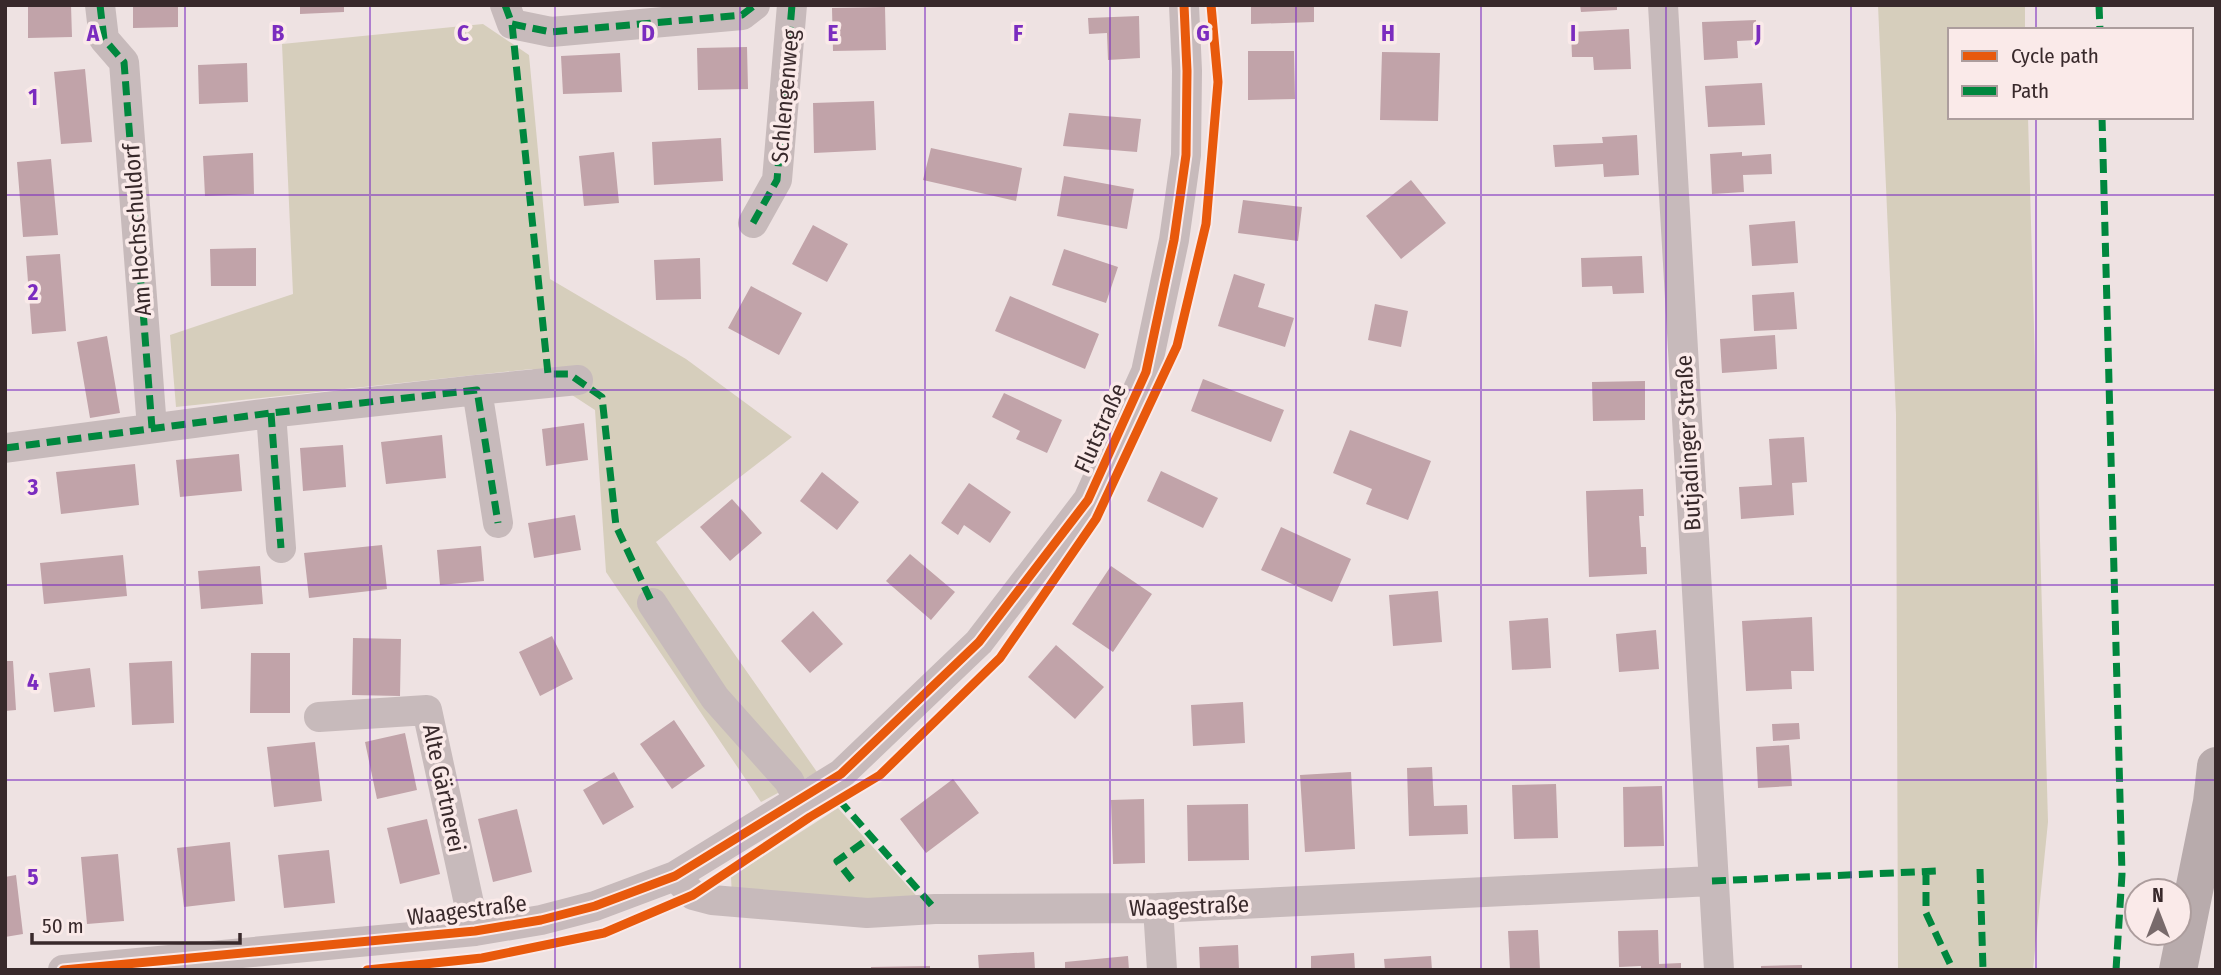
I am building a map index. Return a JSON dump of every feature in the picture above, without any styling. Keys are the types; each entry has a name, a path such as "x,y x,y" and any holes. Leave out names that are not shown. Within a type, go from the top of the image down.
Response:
{"main road":[{"path":"2178,970 2212,802 2216,766"}],"street":[{"name":"Am Hochschuldorf","path":"100,5 104,39 124,62 152,428"},
{"name":"Schlengenweg","path":"505,5 512,24 551,32 742,15 755,5"},
{"name":"Schlengenweg","path":"753,223 778,180 792,5"},
{"name":"Flutstraße","path":"841,774 979,642 1088,500 1146,372 1174,240 1186,155 1187,71 1184,5"},
{"name":"Butjadinger Straße","path":"1663,5 1719,970"},
{"path":"5,448 271,413 578,380"},
{"path":"477,390 498,523"},
{"path":"271,413 281,548"},
{"path":"652,603 715,698 789,781 799,801"},
{"name":"Alte Gärtnerei","path":"319,717 426,710 475,931"},
{"name":"Waagestraße","path":"63,970 475,931 541,920 594,906 675,876 841,774"},
{"name":"Waagestraße","path":"675,876 693,895 712,900 867,912 1158,908 1712,881"},
{"path":"1158,908 1162,970"}],"shaded area":[{"path":"1878,5 2025,5 2025,28 1948,28 1948,119 2028,119 2048,822 2033,970 1898,970 1896,414"},
{"path":"483,24 529,55 550,279 686,359 792,437 656,542 817,772 761,802 606,572 595,410 532,369 176,407 170,335 293,294 282,44"},
{"path":"838,808 922,902 732,897 731,877"}],"building":[{"path":"28,5 71,5 72,37 28,38"},
{"path":"133,5 178,5 178,27 133,28"},
{"path":"300,5 344,5 344,12 300,14"},
{"path":"1251,5 1314,5 1314,22 1251,24"},
{"path":"1580,5 1617,5 1617,10 1581,12"},
{"path":"885,7 886,50 833,51 832,8"},
{"path":"1139,16 1140,58 1108,60 1107,33 1089,34 1088,18"},
{"path":"1756,20 1757,40 1737,41 1738,58 1704,60 1702,22"},
{"path":"1629,29 1631,69 1594,70 1593,57 1572,57 1571,32"},
{"path":"747,47 748,89 698,90 697,48"},
{"path":"1248,51 1294,51 1295,99 1248,100"},
{"path":"1382,52 1440,53 1438,121 1380,120"},
{"path":"620,53 622,92 563,94 561,56"},
{"path":"247,63 248,102 199,104 198,65"},
{"path":"85,69 92,142 61,144 54,72"},
{"path":"1762,83 1765,125 1708,127 1705,86"},
{"path":"874,101 876,150 814,153 813,103"},
{"path":"1069,113 1141,119 1137,152 1063,146"},
{"path":"1637,135 1639,175 1604,177 1603,164 1555,167 1553,145 1603,143 1602,137"},
{"path":"721,138 723,181 654,185 652,142"},
{"path":"931,148 1022,168 1016,201 923,180"},
{"path":"614,152 619,203 584,206 579,156"},
{"path":"1742,152 1742,156 1771,154 1772,174 1743,175 1744,192 1712,194 1710,154"},
{"path":"253,153 254,194 205,196 203,156"},
{"path":"51,159 58,235 23,237 17,162"},
{"path":"1064,176 1134,189 1127,229 1057,216"},
{"path":"1411,180 1446,223 1401,259 1366,216"},
{"path":"1243,200 1302,207 1298,241 1238,233"},
{"path":"1795,221 1798,263 1752,266 1749,225"},
{"path":"813,225 848,244 827,282 792,264"},
{"path":"256,248 256,286 211,286 210,249"},
{"path":"1064,249 1118,267 1106,303 1052,285"},
{"path":"60,254 66,331 32,334 26,256"},
{"path":"1642,256 1644,293 1613,294 1612,286 1582,287 1581,258"},
{"path":"700,258 701,299 656,300 654,260"},
{"path":"1234,274 1265,284 1258,307 1294,318 1285,347 1218,326"},
{"path":"751,286 802,313 779,355 728,328"},
{"path":"1794,292 1797,329 1754,331 1752,295"},
{"path":"1010,296 1099,334 1085,369 995,331"},
{"path":"1375,304 1408,311 1401,347 1368,340"},
{"path":"1775,335 1777,369 1722,373 1720,339"},
{"path":"107,336 120,413 90,418 77,342"},
{"path":"1203,379 1284,410 1271,442 1191,411"},
{"path":"1645,381 1645,420 1593,421 1592,382"},
{"path":"1004,393 1062,420 1047,453 1016,439 1020,431 992,417"},
{"path":"584,423 588,460 546,466 542,429"},
{"path":"1350,430 1431,461 1408,520 1366,504 1372,489 1333,473"},
{"path":"442,435 446,478 386,484 381,442"},
{"path":"1804,437 1807,482 1792,483 1794,515 1741,519 1739,487 1772,485 1769,439"},
{"path":"343,445 346,487 303,491 300,448"},
{"path":"239,454 242,491 180,497 176,460"},
{"path":"135,464 139,505 61,514 56,472"},
{"path":"1161,471 1218,498 1203,528 1147,501"},
{"path":"822,472 859,502 837,530 800,501"},
{"path":"969,483 1011,512 990,543 964,525 958,535 941,523"},
{"path":"1643,489 1644,516 1639,516 1641,547 1646,547 1647,574 1589,577 1586,491"},
{"path":"732,499 762,533 730,561 700,527"},
{"path":"575,515 581,550 534,558 528,523"},
{"path":"1281,527 1351,559 1332,602 1261,570"},
{"path":"382,545 387,589 309,598 304,553"},
{"path":"481,546 484,581 440,585 437,550"},
{"path":"910,554 955,592 931,620 886,581"},
{"path":"123,555 127,596 44,604 40,563"},
{"path":"260,566 263,604 201,609 198,571"},
{"path":"1111,566 1152,594 1113,652 1072,624"},
{"path":"1438,591 1442,642 1393,646 1389,595"},
{"path":"813,611 843,644 810,673 781,641"},
{"path":"1812,617 1814,671 1791,671 1792,689 1746,691 1742,621"},
{"path":"1548,618 1551,668 1512,670 1509,621"},
{"path":"1656,630 1659,669 1619,672 1616,634"},
{"path":"552,636 573,679 540,696 519,652"},
{"path":"353,638 401,639 400,696 352,695"},
{"path":"1056,645 1104,687 1075,719 1028,677"},
{"path":"251,653 290,653 290,713 250,713"},
{"path":"5,661 13,661 16,710 5,711"},
{"path":"172,661 174,723 132,725 129,663"},
{"path":"90,668 95,707 54,712 49,673"},
{"path":"1243,702 1245,743 1193,746 1191,705"},
{"path":"674,720 705,766 672,789 640,744"},
{"path":"1799,723 1800,739 1773,741 1772,724"},
{"path":"405,733 417,790 377,799 365,742"},
{"path":"315,742 322,801 274,807 267,747"},
{"path":"1789,745 1792,786 1758,788 1756,747"},
{"path":"1432,767 1434,806 1467,805 1468,834 1409,836 1407,768"},
{"path":"614,772 634,807 603,825 583,790"},
{"path":"1351,772 1355,849 1305,852 1300,775"},
{"path":"953,779 979,813 926,853 900,819"},
{"path":"1556,784 1558,838 1514,839 1512,785"},
{"path":"1662,786 1664,846 1624,847 1623,787"},
{"path":"1144,799 1145,863 1113,864 1111,800"},
{"path":"1248,804 1249,860 1188,861 1187,805"},
{"path":"517,809 532,872 493,882 478,819"},
{"path":"427,819 440,874 400,884 387,828"},
{"path":"230,842 235,901 184,907 177,848"},
{"path":"329,850 335,903 284,908 278,855"},
{"path":"118,854 124,921 87,924 81,857"},
{"path":"16,875 23,934 5,937 5,877"},
{"path":"1538,930 1540,970 1510,970 1508,931"},
{"path":"1658,930 1659,964 1681,963 1681,970 1619,967 1618,931"},
{"path":"1238,945 1239,970 1200,970 1199,947"},
{"path":"1034,952 1035,970 979,970 978,955"},
{"path":"1354,953 1355,970 1311,970 1311,956"},
{"path":"1128,956 1129,970 1065,970 1065,962"},
{"path":"1431,956 1432,970 1385,970 1384,959"},
{"path":"1802,965 1802,970 1761,970 1761,966"},
{"path":"930,966 930,970 871,970 871,967"}],"marked path":[{"path":"100,5 104,39 124,62 152,428"},
{"path":"505,5 512,24 548,374 569,374 602,397 616,526 652,603"},
{"path":"512,24 551,32 742,15 755,5"},
{"path":"753,223 777,180 792,5"},
{"path":"2099,5 2100,28"},
{"path":"2102,119 2122,874 2116,970"},
{"path":"5,448 271,413 477,390 498,523"},
{"path":"271,413 281,548"},
{"path":"839,800 935,909"},
{"path":"852,880 837,861 871,837"},
{"path":"1980,869 1983,970"},
{"path":"1926,871 1926,913 1953,970"},
{"path":"1712,881 1937,871"}],"cycle path":[{"path":"63,970 475,931 541,920 595,906 675,876 841,774 979,642 1088,500 1146,372 1174,240 1186,155 1187,71 1184,5"},
{"path":"367,970 482,958 604,933 693,895 810,817 880,775 1000,658 1096,519 1177,346 1206,224 1218,82 1211,5"}]}
